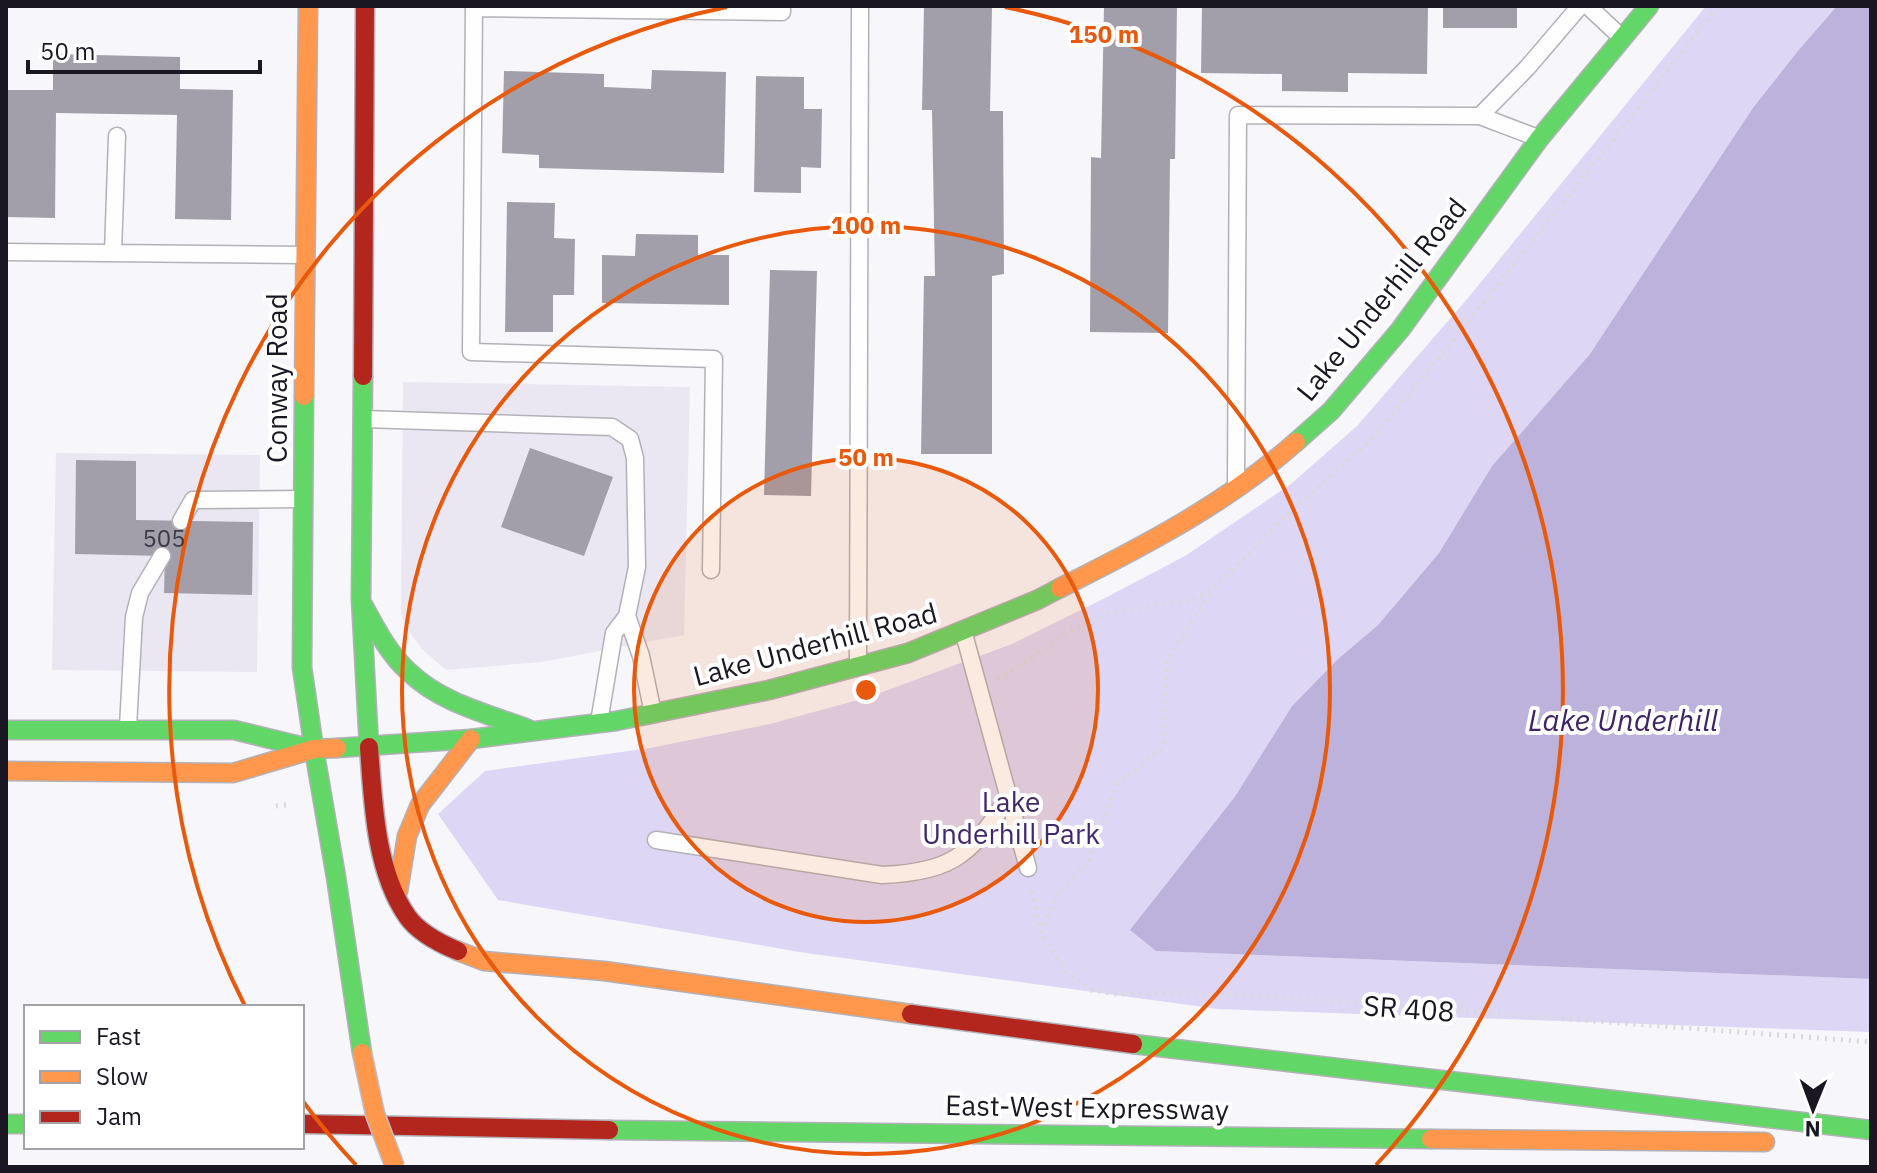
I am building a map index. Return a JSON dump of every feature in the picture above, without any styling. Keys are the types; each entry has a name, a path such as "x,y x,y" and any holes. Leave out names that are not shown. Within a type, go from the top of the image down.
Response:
{"main road":[{"name":"Conway Road","path":"308,6 302,667 362,1053 375,1114 395,1167"},
{"path":"365,6 361,599 369,747 384,869 408,918 428,935 450,948 484,961 604,971 1075,1037 1871,1130"},
{"name":"Lake Underhill Road","path":"6,771 233,773 314,749 471,739 654,715 769,690 908,653 1037,600 1167,532 1236,488 1271,464 1331,411 1442,274 1539,139 1649,6"},
{"path":"361,599 376,631 417,680 449,699 535,732"},
{"name":"Lake Underhill Road","path":"6,730 234,730 314,749"},
{"path":"397,897 407,836 420,805 471,739"},
{"name":"East-West Expressway","path":"304,1124 1776,1142"},
{"path":"1824,1143 1871,1143"}],"lane":[{"path":"711,570 714,359 471,352 474,7 782,12 782,6"},
{"path":"858,667 860,6"},
{"path":"1480,116 1527,68 1580,6"},
{"path":"1588,6 1622,38"},
{"path":"1236,488 1238,115 1480,116 1539,139"},
{"path":"113,253 117,136"},
{"path":"6,252 305,255"},
{"path":"362,419 612,427 630,439 635,458 637,567 627,616 614,633 599,723"},
{"path":"181,521 193,500 303,499"},
{"path":"128,730 134,617 140,593 162,556"},
{"path":"627,616 641,656 654,715"},
{"path":"963,631 1028,868"},
{"path":"656,840 882,875 912,874 959,856 978,838 1008,797"}],"path":[{"path":"1041,933 1056,897 1089,862 1117,784 1163,748 1167,660 1213,589"},
{"name":"SR 408","path":"1028,868 1041,933 1065,971 1091,990 1116,994 1195,993 1290,998 1871,1042"}],"shaded area":[{"path":"403,382 690,387 684,635 542,662 446,670 422,649 401,614"},
{"path":"56,453 260,455 257,672 52,670"}],"green space":[{"name":"Lake Underhill Park","path":"1706,6 1837,6 1802,46 1590,354 1492,466 1439,553 1378,625 1338,659 1292,706 1234,798 1157,951 1871,979 1871,1032 1218,1009 806,953 498,900 438,814 485,771 650,748 770,724 869,697 1012,644 1185,556 1291,484 1357,426 1468,298"}],"water":[{"name":"Lake Underhill","path":"1837,6 1871,6 1871,979 1156,951 1130,930 1234,798 1292,706 1338,659 1378,625 1439,553 1492,466 1590,354 1753,108"}],"building":[{"path":"924,6 992,6 990,111 1003,111 1004,274 992,276 992,454 921,454 924,276 935,276 932,110 922,110"},
{"path":"1104,6 1177,6 1175,159 1170,159 1168,333 1090,332 1091,157 1101,158"},
{"path":"1202,6 1428,6 1427,74 1348,73 1348,92 1282,91 1282,74 1201,73"},
{"path":"1443,6 1517,6 1517,28 1443,28"},
{"path":"53,54 180,57 180,89 233,90 231,220 175,219 177,115 56,113 55,218 6,217 6,90 53,90"},
{"path":"652,70 726,72 724,173 539,168 539,155 502,153 504,71 604,74 604,87 651,89"},
{"path":"756,76 804,77 804,109 822,109 821,168 801,167 801,193 754,192"},
{"path":"507,202 555,203 554,238 575,239 574,295 553,295 553,332 505,332"},
{"path":"636,234 698,235 698,255 729,255 729,305 602,303 602,255 635,256"},
{"path":"770,270 817,271 811,496 764,495"},
{"path":"530,448 613,477 584,556 501,527"},
{"path":"76,460 136,461 136,520 253,522 252,595 164,593 165,556 75,554"}],"traffic: fast":[{"path":"1296,442 1331,411 1400,330 1539,139 1649,6"},
{"path":"363,376 361,599 369,747"},
{"path":"304,396 302,667 314,749"},
{"path":"337,748 471,739 616,721 769,690 908,653 1060,588"},
{"path":"363,605 389,649 422,683 450,700 528,729"},
{"path":"6,730 234,730 308,748"},
{"path":"314,749 362,1053"},
{"path":"1133,1044 1871,1130"},
{"path":"6,1124 24,1124"},
{"path":"609,1130 1431,1139"}],"traffic: slow":[{"path":"304,396 308,6"},
{"path":"1060,588 1153,540 1213,504 1296,442"},
{"path":"398,891 407,836 420,805 471,739"},
{"path":"6,771 233,773 314,749 337,748"},
{"path":"458,951 484,961 604,971 911,1014"},
{"path":"362,1053 375,1114 395,1167"},
{"path":"1431,1139 1765,1142"}],"traffic: jam":[{"path":"363,376 365,6"},
{"path":"369,747 382,857 396,898 417,927 458,951"},
{"path":"911,1014 1133,1044"},
{"path":"304,1124 609,1130"}]}
